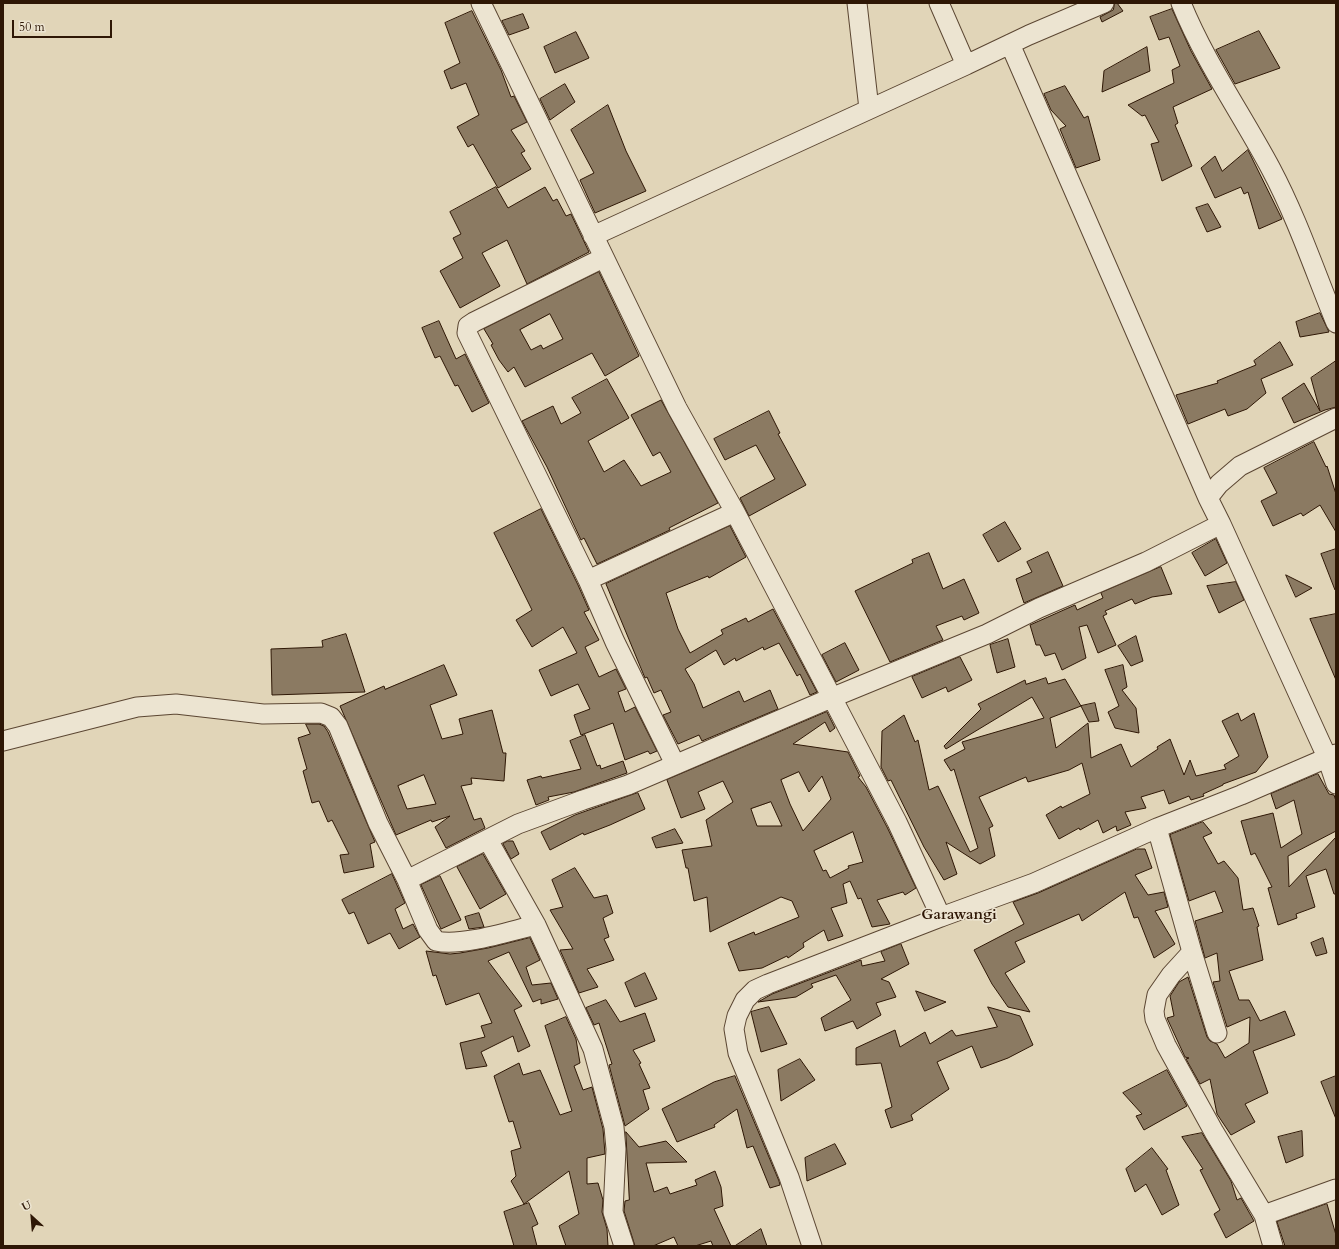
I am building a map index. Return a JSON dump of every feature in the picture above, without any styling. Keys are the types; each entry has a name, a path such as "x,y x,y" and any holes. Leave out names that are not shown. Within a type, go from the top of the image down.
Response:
{"street":[{"path":"481,3 603,258 677,408 735,512 897,822 941,917"},
{"path":"857,3 869,109"},
{"path":"939,3 966,65"},
{"path":"593,236 1010,44 1104,3"},
{"path":"1181,3 1208,60 1271,170 1292,214 1336,323"},
{"path":"1010,44 1208,498 1332,756 1336,784"},
{"path":"603,258 474,322 467,328 468,339 588,580 675,764"},
{"path":"1208,498 1219,484 1240,466 1336,418"},
{"path":"588,580 735,512"},
{"path":"407,880 518,824 628,785 831,698 987,634 1039,608 1146,562 1221,524"},
{"path":"3,740 137,708 176,704 263,714 328,714 338,726 378,823 407,880 428,930 436,940 450,942 471,940 536,925"},
{"path":"812,1246 789,1177 738,1053 734,1029 737,1016 745,1000 756,990 768,984 1034,882 1157,828 1241,795 1332,756"},
{"path":"1157,828 1217,1034"},
{"path":"492,838 536,925 593,1049 614,1127 616,1149 613,1212 624,1246"},
{"path":"1192,952 1171,975 1157,995 1154,1011 1155,1019 1166,1045 1214,1132 1264,1215 1273,1246"},
{"path":"1264,1215 1336,1189"}],"building":[{"path":"1115,3 1117,3 1123,11 1102,22 1100,17 1113,10"},
{"path":"1172,9 1191,51 1212,89 1173,107 1178,123 1175,125 1192,166 1162,181 1151,144 1159,142 1145,115 1142,116 1128,105 1174,83 1172,70 1180,66 1169,37 1159,40 1150,17"},
{"path":"472,11 501,70 511,97 514,96 527,122 511,130 525,151 521,153 531,169 498,188 473,144 468,147 457,127 479,115 466,83 451,89 444,71 460,63 445,23"},
{"path":"523,14 529,28 509,35 502,21"},
{"path":"1259,31 1280,68 1235,84 1216,50"},
{"path":"576,32 589,58 555,73 544,47"},
{"path":"1147,47 1150,71 1102,92 1104,71"},
{"path":"565,84 575,102 550,120 540,99"},
{"path":"1065,86 1084,118 1088,116 1100,160 1076,168 1060,129 1066,126 1051,110 1044,94"},
{"path":"608,105 626,151 646,191 595,213 580,180 594,173 571,130"},
{"path":"1248,150 1282,219 1259,229 1248,192 1244,194 1241,187 1215,198 1201,168 1215,156 1222,171"},
{"path":"496,187 508,208 545,187 553,201 557,199 566,216 571,214 589,252 527,284 507,240 482,253 500,286 460,308 440,271 463,258 453,238 461,234 450,212"},
{"path":"1208,204 1221,227 1207,232 1196,208"},
{"path":"599,272 639,356 605,376 592,353 525,387 514,367 508,372 499,360 491,345 493,344 484,329","holes":["550,314 563,339 543,349 541,345 531,350 520,330"]},
{"path":"1320,313 1329,332 1300,337 1296,322"},
{"path":"439,321 456,359 465,354 489,403 472,412 458,385 455,386 440,356 435,358 422,328"},
{"path":"1280,342 1293,365 1261,379 1266,393 1247,409 1228,416 1225,409 1188,424 1176,395 1218,383 1217,381 1256,365 1254,361"},
{"path":"1336,361 1336,407 1294,423 1282,398 1304,383 1320,411 1311,378"},
{"path":"607,379 629,418 588,441 604,472 624,460 641,486 671,472 660,452 653,456 631,415 661,400 718,503 669,528 670,530 597,564 584,538 581,540 547,467 522,421 553,406 561,424 581,413 572,398"},
{"path":"769,411 780,433 778,434 806,485 749,516 740,498 775,479 756,445 725,460 714,439"},
{"path":"1314,442 1326,467 1327,466 1336,494 1336,532 1320,505 1303,516 1301,513 1273,526 1261,501 1277,493 1264,468"},
{"path":"541,509 589,610 584,612 599,640 585,647 599,677 616,669 626,689 618,692 625,712 635,707 657,751 650,754 648,751 625,760 613,723 581,735 574,715 590,709 578,684 551,696 539,670 577,653 563,627 532,647 516,620 532,610 494,533"},
{"path":"1005,522 1021,549 998,562 983,535"},
{"path":"730,526 746,557 709,578 708,576 666,593 678,629 690,653 723,634 721,630 746,618 748,622 773,609 817,692 810,695 800,674 797,676 779,643 764,650 763,647 736,661 735,658 724,665 716,650 685,669 694,684 703,708 739,691 744,702 770,690 778,709 702,741 699,735 678,744 663,715 671,712 661,690 654,693 647,677 645,678 606,584"},
{"path":"1216,539 1227,563 1205,576 1192,553"},
{"path":"1336,549 1336,590 1335,590 1321,554"},
{"path":"1048,552 1063,586 1024,603 1016,579 1032,572 1027,562"},
{"path":"929,553 943,589 964,579 979,613 964,620 962,616 936,626 943,640 890,662 855,591 913,563 912,560"},
{"path":"1161,567 1172,594 1152,597 1135,604 1132,599 1105,611 1107,614 1103,616 1116,645 1098,653 1087,625 1079,627 1086,658 1062,670 1055,653 1045,656 1040,645 1036,645 1030,625 1075,605 1077,610 1103,598 1101,593"},
{"path":"1286,575 1312,588 1296,597"},
{"path":"1236,582 1244,600 1219,613 1207,586"},
{"path":"1336,614 1336,680 1310,619"},
{"path":"346,634 365,692 272,695 271,649 323,647 322,641"},
{"path":"1136,636 1143,661 1131,666 1118,646"},
{"path":"1008,639 1015,667 997,673 990,645"},
{"path":"845,643 859,670 836,682 822,655"},
{"path":"960,657 972,680 948,692 946,687 922,698 912,677"},
{"path":"444,665 457,695 430,705 442,739 463,734 459,719 492,710 503,753 506,753 504,781 471,778 472,784 461,786 474,820 481,818 485,828 446,848 435,827 450,816 432,822 431,820 396,835 340,706 384,686 385,689","holes":["424,775 436,804 407,809 398,786"]},
{"path":"1123,665 1127,687 1122,690 1136,708 1139,733 1115,728 1108,712 1119,706 1105,670"},
{"path":"1046,678 1048,684 1065,679 1081,706 1050,718 1056,748 1088,723 1091,758 1121,744 1131,767 1170,739 1184,775 1190,760 1196,776 1226,769 1224,765 1239,756 1222,721 1238,713 1241,721 1254,713 1268,757 1256,772 1223,784 1203,794 1204,796 1191,800 1189,796 1169,804 1164,790 1141,797 1146,808 1125,812 1131,825 1117,831 1116,826 1103,833 1098,820 1059,839 1046,815 1061,806 1062,808 1090,794 1082,763 1069,770 1028,782 1026,777 979,797 993,826 989,828 995,856 980,864 946,842 957,874 944,880 924,847 891,780 888,781 881,767 882,731 904,715 915,742 918,740 929,790 938,786 970,852 978,848 954,769 951,771 944,760 965,749 962,742 1044,718 1032,697 946,749 944,746 981,709 978,704 1025,680 1026,684"},
{"path":"1095,703 1099,721 1089,722 1081,706"},
{"path":"827,712 835,728 830,732 825,722 793,744 848,752 860,776 858,777 866,787 887,827 916,888 905,895 903,892 877,900 890,924 872,927 861,898 858,899 850,881 843,884 847,903 831,908 843,936 828,941 824,930 803,943 804,947 788,958 787,956 762,968 739,971 728,943 754,932 755,935 799,917 792,901 781,897 710,932 707,897 694,901 688,868 686,868 682,850 712,846 706,820 733,802 723,781 698,792 705,809 681,818 667,780","holes":["799,772 809,792 822,776 831,799 803,831 790,804 781,780","771,802 782,826 757,826 751,809","853,832 863,862 848,866 849,868 830,878 826,870 823,871 814,851"]},
{"path":"306,724 319,724 324,726 328,732 375,842 370,844 374,867 344,873 340,855 349,854 332,820 328,822 319,801 312,803 303,771 307,769 298,738 310,734"},
{"path":"585,735 597,766 600,765 601,769 623,761 627,773 574,792 548,797 549,800 536,805 527,780 581,769 570,741"},
{"path":"1318,774 1329,794 1334,795 1336,801 1336,831 1288,856 1289,887 1336,837 1336,894 1334,894 1326,869 1306,876 1315,907 1296,914 1297,918 1278,925 1268,888 1272,887 1255,853 1251,855 1241,821 1273,813 1281,848 1302,834 1294,800 1276,809 1271,794"},
{"path":"638,793 645,809 610,825 584,835 583,833 550,850 541,832 575,815"},
{"path":"1203,822 1212,833 1203,837 1218,864 1224,861 1238,878 1243,910 1253,908 1259,926 1257,927 1263,960 1229,971 1239,1000 1249,1000 1260,1021 1285,1011 1295,1035 1253,1051 1268,1093 1245,1104 1255,1122 1231,1135 1217,1114 1210,1079 1200,1084 1186,1059 1189,1058 1185,1057 1167,1018 1174,1016 1170,996 1179,982 1188,977 1207,1037 1210,1041 1217,1044 1225,1058 1249,1043 1250,1017 1227,1027 1213,982 1220,981 1217,953 1205,958 1195,921 1223,912 1215,891 1189,901 1170,835"},
{"path":"675,829 683,843 656,848 652,838"},
{"path":"508,841 513,841 519,854 511,859 503,844"},
{"path":"1137,849 1145,849 1152,868 1135,875 1148,895 1164,892 1168,907 1155,911 1175,944 1154,958 1138,917 1134,918 1125,892 1082,921 1079,914 1015,942 1025,962 1005,973 1030,1012 1008,1007 992,984 974,950 1024,924 1013,902 1038,893"},
{"path":"483,854 506,894 480,909 457,867"},
{"path":"575,868 594,898 607,895 613,913 603,918 609,937 604,939 614,960 587,969 598,987 579,993 560,950 573,949 550,910 563,907 552,880"},
{"path":"392,874 405,903 395,909 403,929 413,924 420,937 399,949 390,933 368,944 354,912 349,914 342,900"},
{"path":"440,876 461,920 441,929 421,885"},
{"path":"479,913 484,927 469,929 465,917"},
{"path":"530,938 540,960 526,967 532,985 551,983 558,999 541,1004 541,999 533,1002 509,952 488,961 522,1006 514,1010 530,1046 518,1052 513,1036 481,1052 487,1066 466,1069 460,1043 485,1037 481,1026 492,1023 479,993 446,1005 436,975 433,976 426,951 450,954 460,953"},
{"path":"1323,938 1327,953 1316,956 1311,943"},
{"path":"901,944 909,964 881,979 889,982 896,997 876,1003 881,1015 857,1029 853,1021 825,1031 821,1018 851,1000 836,975 811,984 813,987 796,997 758,1002 772,994 861,960 862,966 885,961 881,952"},
{"path":"645,973 657,999 635,1007 625,983"},
{"path":"916,991 946,1002 925,1011"},
{"path":"606,1000 620,1022 645,1013 655,1041 633,1050 641,1063 639,1064 650,1088 643,1090 649,1109 625,1126 609,1065 612,1064 599,1023 594,1025 586,1008"},
{"path":"769,1007 787,1044 761,1052 751,1012"},
{"path":"988,1007 1020,1016 1033,1045 1008,1058 981,1068 972,1046 937,1062 949,1089 911,1115 913,1120 891,1128 885,1110 892,1107 881,1063 856,1065 856,1048 895,1030 900,1047 925,1032 930,1044 952,1030 956,1036 997,1027"},
{"path":"566,1017 576,1039 580,1063 574,1066 583,1090 592,1087 603,1129 605,1154 587,1158 587,1184 598,1183 603,1200 602,1212 607,1229 608,1246 566,1246 559,1226 579,1214 569,1171 524,1204 511,1181 516,1176 511,1151 521,1148 513,1121 509,1122 494,1076 519,1063 523,1075 540,1070 560,1115 572,1111 545,1026"},
{"path":"800,1059 815,1080 781,1101 778,1070"},
{"path":"1167,1070 1187,1106 1144,1130 1136,1116 1142,1114 1123,1093"},
{"path":"735,1076 780,1185 770,1188 753,1146 747,1148 737,1109 714,1125 715,1127 677,1142 662,1109 714,1082"},
{"path":"1336,1076 1336,1119 1321,1082"},
{"path":"1302,1131 1303,1156 1286,1163 1278,1137"},
{"path":"626,1132 639,1147 666,1141 687,1162 646,1163 654,1192 667,1187 670,1194 697,1185 695,1180 715,1171 721,1187 723,1206 714,1209 731,1246 713,1246 711,1241 695,1246 678,1246 674,1237 653,1246 635,1246 624,1211 625,1201 629,1200"},
{"path":"1202,1133 1231,1181 1237,1200 1241,1198 1254,1221 1226,1238 1214,1214 1220,1210 1200,1170 1203,1169 1182,1137"},
{"path":"835,1144 846,1164 807,1181 805,1158"},
{"path":"1152,1148 1168,1169 1166,1170 1179,1205 1162,1215 1146,1184 1135,1192 1126,1169"},
{"path":"529,1203 538,1224 532,1227 537,1246 514,1246 504,1212"},
{"path":"1327,1204 1336,1235 1336,1246 1285,1246 1277,1222"},
{"path":"761,1229 767,1246 735,1246"}],"district":[{"name":"Garawangi","path":"959,916"}]}
